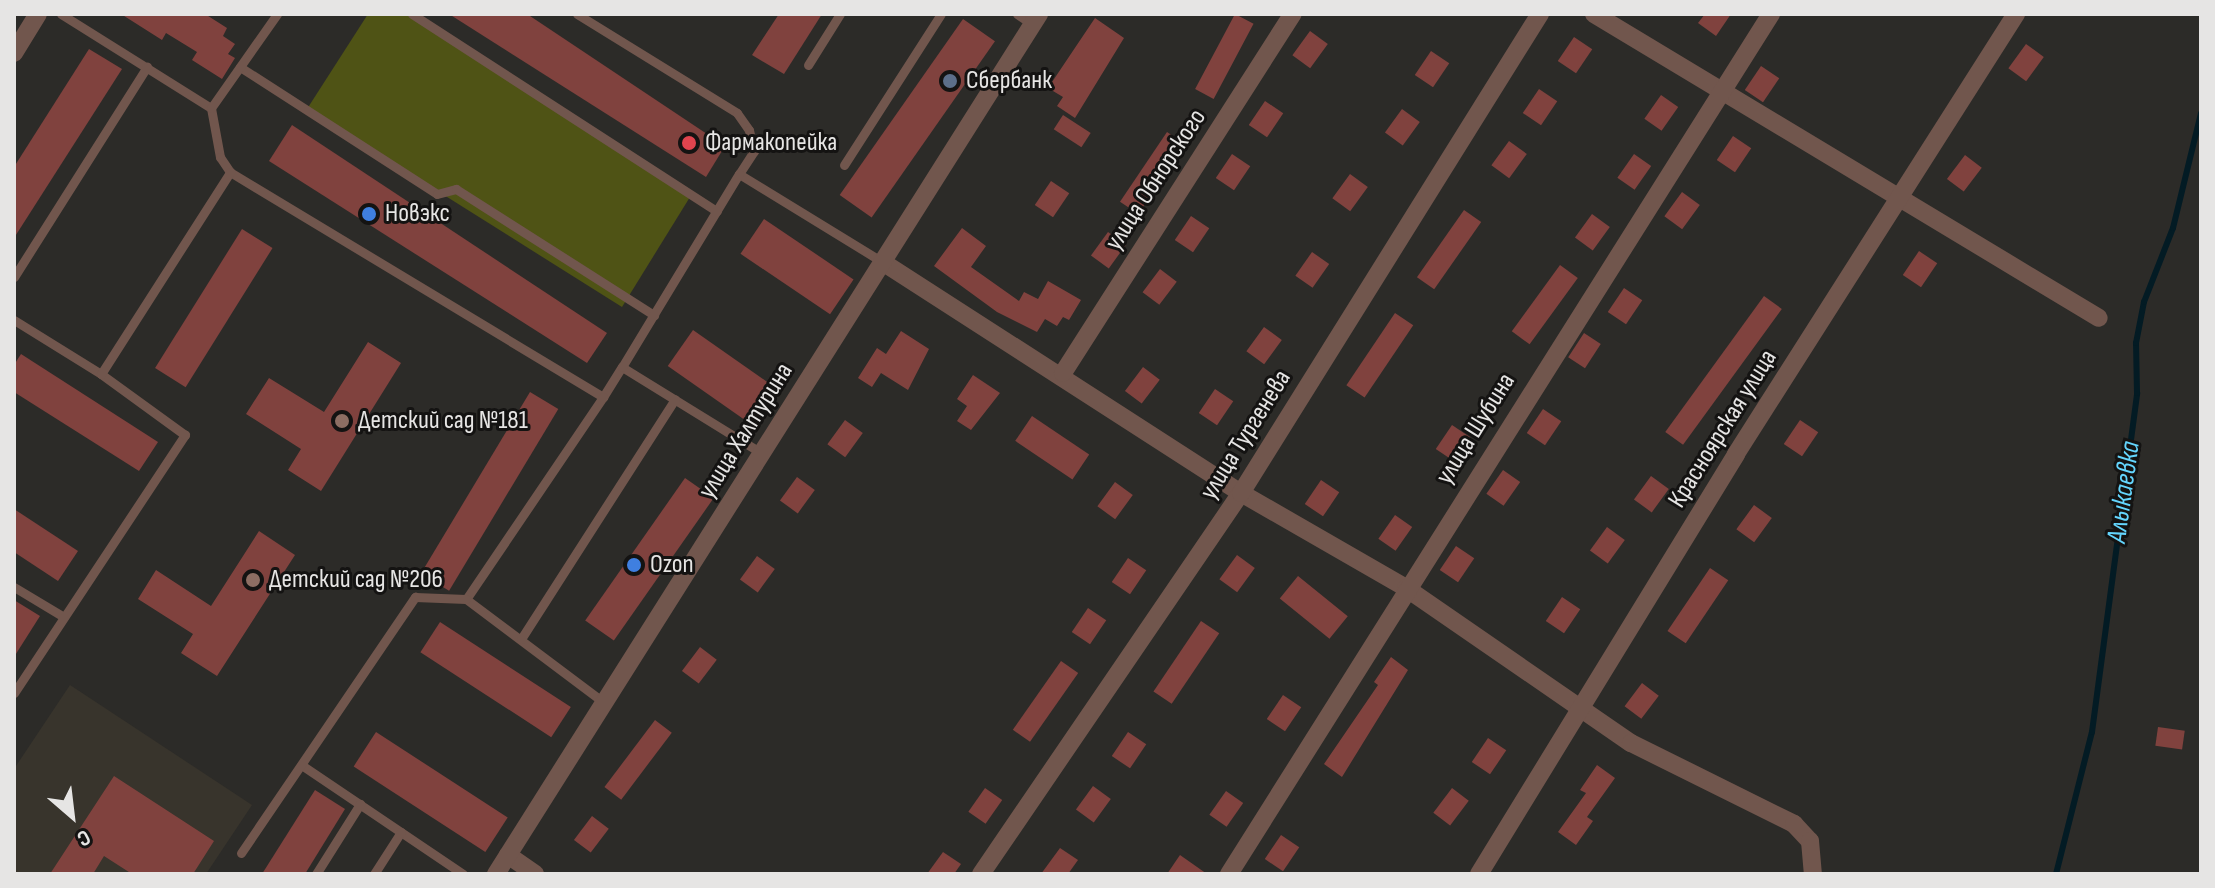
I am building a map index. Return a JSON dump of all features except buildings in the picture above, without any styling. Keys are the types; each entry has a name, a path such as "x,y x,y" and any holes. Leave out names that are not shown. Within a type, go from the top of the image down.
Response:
{"street":[{"path":"14,53 38,14"},
{"name":"улица Обнорского","path":"1063,373 1293,14"},
{"name":"улица Тургенева","path":"981,874 1241,493 1540,14"},
{"path":"1594,14 2099,318"},
{"name":"улица Шубина","path":"1229,874 1406,588 1771,14"},
{"name":"Красноярская улица","path":"1479,874 1736,454 1902,201 2016,14"},
{"name":"улица Халтурина","path":"496,874 884,263 1029,17"},
{"path":"884,263 1063,373 1241,493 1406,588 1631,743 1794,824 1810,841 1813,874"},
{"path":"508,855 535,874"}],"lane":[{"path":"61,14 211,108"},
{"path":"277,14 211,108 220,157 230,172 603,397"},
{"path":"412,14 717,211"},
{"path":"466,599 603,397 754,151 749,130 737,113 577,14"},
{"path":"808,65 840,14"},
{"path":"844,165 941,14"},
{"path":"14,277 147,67"},
{"path":"240,67 437,194 456,189 654,315"},
{"path":"101,374 230,172"},
{"path":"739,174 884,263"},
{"path":"14,320 101,374 185,435 14,693"},
{"path":"622,367 763,454"},
{"path":"521,639 675,399"},
{"path":"14,587 64,617"},
{"path":"241,853 415,597 466,599 603,702"},
{"path":"303,766 463,874"},
{"path":"316,874 360,804"},
{"path":"374,874 401,832"}],"shaded area":[{"path":"70,685 252,805 206,874 14,874 14,769"}],"green space":[{"path":"368,14 407,14 690,197 622,307 307,109"}],"waterway":[{"name":"Алыкаевка","path":"2056,874 2092,732 2137,393 2136,343 2144,302 2173,228 2201,113"}],"place":[{"name":"Сбербанк","path":"950,81"},
{"name":"Фармакопейка","path":"689,143"},
{"name":"Новэкс","path":"369,214"},
{"name":"Детский сад №181","path":"342,421"},
{"name":"Ozon","path":"634,565"},
{"name":"Детский сад №206","path":"253,580"}]}
